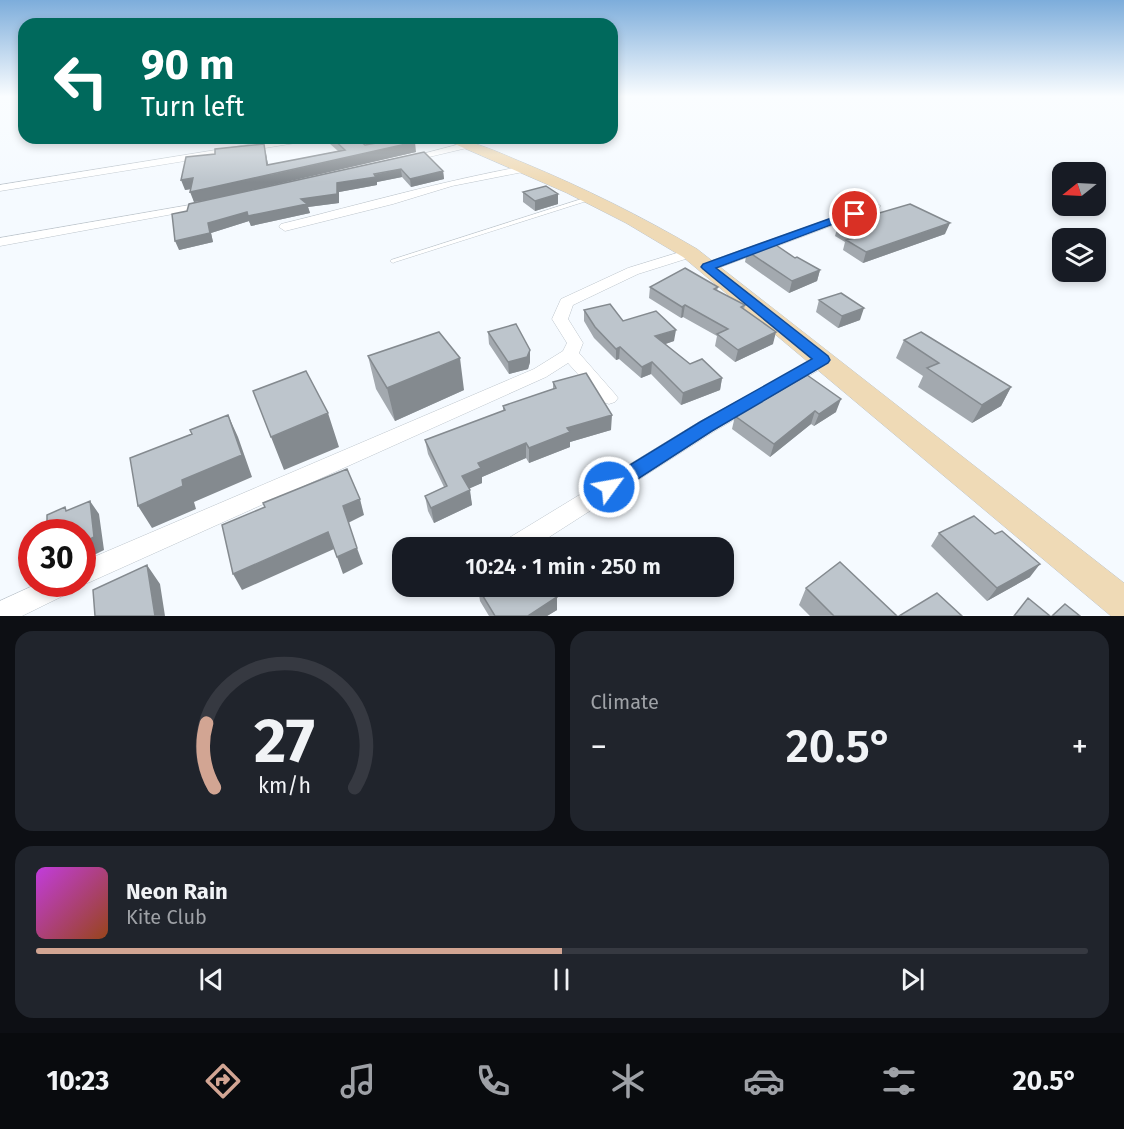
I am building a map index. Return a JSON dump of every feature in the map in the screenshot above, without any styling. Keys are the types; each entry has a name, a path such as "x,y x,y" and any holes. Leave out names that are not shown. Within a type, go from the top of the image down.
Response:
{"street":[{"path":"0,188 269,144"},
{"path":"391,164 452,144"},
{"path":"463,144 592,198 646,226 699,260 1124,605"},
{"path":"285,227 389,202 450,183 524,169"},
{"path":"0,242 224,202"},
{"path":"96,568 529,378 570,354 575,342 560,318 566,302 633,272 699,260 875,206"},
{"path":"570,354 609,398"},
{"path":"530,537 706,427 823,360"},
{"path":"0,614 35,597"}],"lane":[{"path":"393,261 592,198"}],"building":[{"path":"264,144 267,165 345,150 338,144 406,144 190,192 193,178 181,180 186,157 215,154 215,149"},
{"path":"424,152 443,171 410,179 401,169 374,174 376,177 337,183 337,194 301,199 307,204 248,216 247,212 208,223 210,233 175,241 172,214 187,211 189,204"},
{"path":"546,186 558,194 535,201 523,192"},
{"path":"910,204 950,223 866,252 846,240 859,237 838,225"},
{"path":"773,243 795,258 820,270 792,281 747,251"},
{"path":"685,268 718,287 714,289 745,305 741,307 776,332 738,350 717,334 728,329 685,305 682,307 650,287"},
{"path":"841,293 864,308 842,316 819,300"},
{"path":"610,304 623,321 656,311 676,330 655,336 690,364 702,359 722,378 683,393 652,362 642,367 620,347 616,349 595,327 584,310"},
{"path":"516,324 530,350 527,357 508,362 488,332"},
{"path":"439,332 460,358 387,388 368,356"},
{"path":"921,332 1011,387 982,405 927,368 939,363 904,340"},
{"path":"306,371 328,413 271,437 253,391"},
{"path":"586,373 612,415 567,428 570,432 529,448 526,443 478,463 481,468 462,476 470,490 431,508 425,496 447,486 425,440 505,410 503,406 556,388 553,382"},
{"path":"807,375 841,399 819,414 815,411 774,444 735,416 762,397 766,399"},
{"path":"228,415 242,455 182,480 183,486 138,506 130,458 192,434 190,430"},
{"path":"347,469 360,499 343,506 357,548 337,557 328,532 233,574 222,525 265,507 263,503"},
{"path":"90,501 92,519 47,519 47,515 65,507 66,511"},
{"path":"974,516 995,534 1002,531 1040,564 997,588 939,533"},
{"path":"840,562 897,616 834,616 806,588"},
{"path":"147,565 155,616 95,616 94,597 96,597 96,589"},
{"path":"937,593 962,616 899,616"},
{"path":"483,597 557,597 528,616 495,616"},
{"path":"1028,598 1050,616 1014,616"},
{"path":"1065,604 1080,616 1052,616"}],"route":[{"path":"609,487 706,427 823,360 708,267 855,214"}]}
